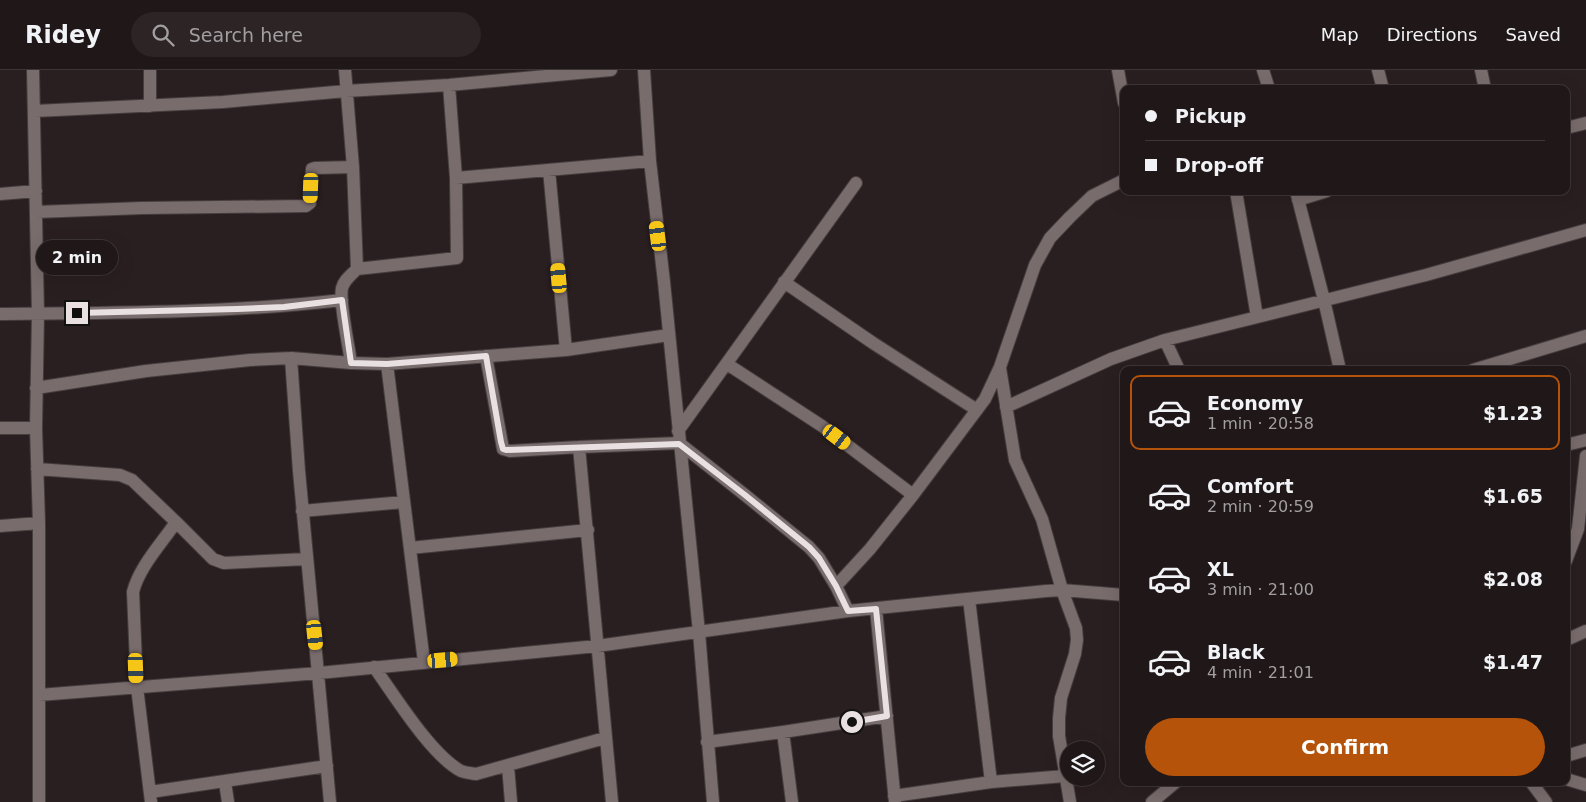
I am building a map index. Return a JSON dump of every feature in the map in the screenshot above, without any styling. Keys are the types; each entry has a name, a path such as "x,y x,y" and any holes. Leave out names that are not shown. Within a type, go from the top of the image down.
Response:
{"street":[{"path":"33,70 38,314 36,428 39,522 39,802"},
{"path":"150,70 150,106"},
{"path":"345,70 353,166 357,269"},
{"path":"34,112 301,96 611,70"},
{"path":"644,70 650,160 699,632 713,802"},
{"path":"1118,70 1121,85"},
{"path":"1263,70 1268,85"},
{"path":"1378,70 1382,85"},
{"path":"1481,70 1484,85"},
{"path":"351,363 342,288 357,269 457,258 456,178 450,85"},
{"path":"1570,127 1586,123"},
{"path":"456,178 650,160"},
{"path":"36,212 142,208 306,206 310,204 312,169 353,166"},
{"path":"549,170 566,350"},
{"path":"836,586 913,495 977,410 1000,367 1035,265 1050,238 1092,196 1120,181"},
{"path":"678,437 784,282 856,183"},
{"path":"0,194 36,191"},
{"path":"1237,195 1257,318"},
{"path":"1297,196 1339,366"},
{"path":"1006,407 1111,359 1165,340 1426,275 1586,230"},
{"path":"784,282 873,343 977,410"},
{"path":"0,314 237,309 284,307 342,300"},
{"path":"36,388 194,365 291,358 387,364 566,350 669,335"},
{"path":"1486,366 1586,336"},
{"path":"1165,340 1177,366"},
{"path":"486,356 503,449 510,451 579,447 678,437 809,547 819,558 848,611"},
{"path":"291,358 302,512 330,802"},
{"path":"387,364 424,662"},
{"path":"727,364 822,426 913,495"},
{"path":"1000,367 1015,460 1042,519 1062,590 1076,628 1075,654 1061,698 1060,743"},
{"path":"0,428 36,428"},
{"path":"1570,444 1586,440"},
{"path":"579,447 612,802"},
{"path":"1570,550 1578,529 1586,456"},
{"path":"37,469 120,476 132,480 218,562 307,559"},
{"path":"302,512 404,502"},
{"path":"0,526 39,522"},
{"path":"176,522 141,572 133,592 137,686 150,797 225,782 327,766"},
{"path":"410,548 588,530"},
{"path":"40,694 319,673 597,646 848,611 1062,590 1120,594"},
{"path":"969,599 991,782"},
{"path":"876,609 895,799 991,782 1060,776"},
{"path":"1570,638 1586,631"},
{"path":"374,667 428,741 449,763 463,772 476,774 605,738"},
{"path":"707,742 887,716"},
{"path":"783,732 792,802"},
{"path":"1570,755 1586,750"},
{"path":"508,766 511,802"},
{"path":"1570,780 1586,785"},
{"path":"225,782 228,802"},
{"path":"1067,786 1070,802"},
{"path":"1152,802 1171,786"},
{"path":"1534,786 1546,802"}],"route":[{"path":"77,313 284,307 342,300 351,363 387,364 486,356 503,449 510,451 679,444 809,547 819,558 848,611 876,609 887,716 852,722"}]}
